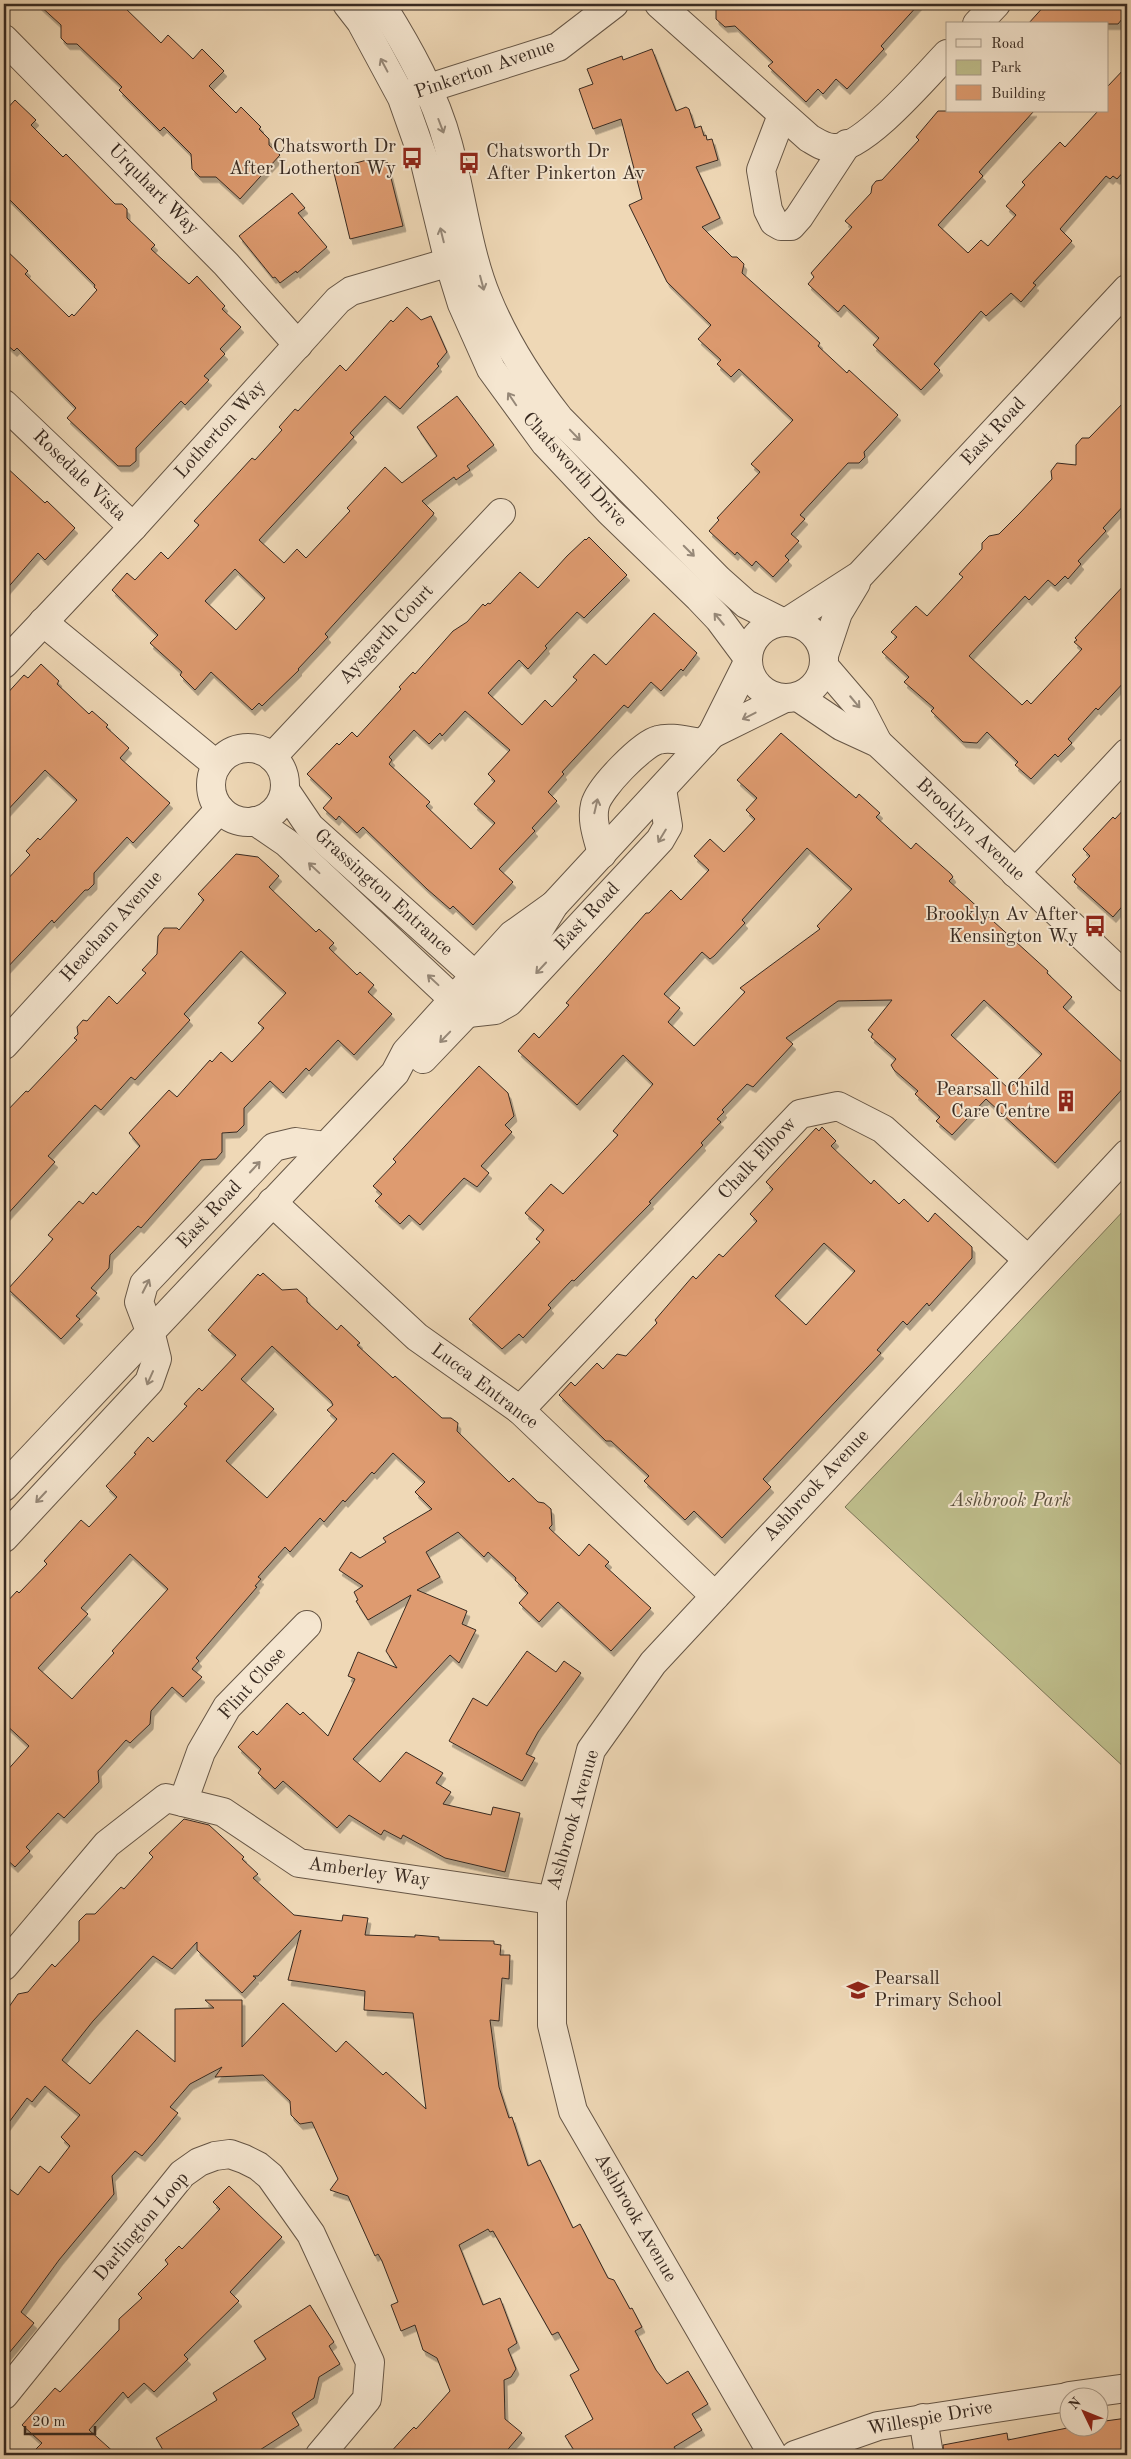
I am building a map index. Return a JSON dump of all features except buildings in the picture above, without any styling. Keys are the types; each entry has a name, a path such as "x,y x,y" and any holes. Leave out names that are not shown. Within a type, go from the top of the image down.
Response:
{"street":[{"name":"Chatsworth Drive","path":"347,4 361,22 402,98 462,258 486,297 518,361 535,389 558,418 629,491 746,604 785,622"},
{"name":"Chatsworth Drive","path":"381,4 427,88 448,142 462,258 462,304 491,369 545,444 610,512 719,619 748,660"},
{"name":"Pinkerton Avenue","path":"402,98 427,88 558,47 614,4"},
{"path":"659,4 809,138 821,145 835,149 861,138 946,55"},
{"path":"979,22 996,4"},
{"name":"Urquhart Way","path":"4,40 226,264 298,345"},
{"path":"782,114 762,170 768,210 774,222 781,226 791,226 799,218 847,144"},
{"name":"Lotherton Way","path":"4,664 133,527 338,300 351,291 462,258"},
{"name":"East Road","path":"824,660 838,613 860,575 1127,289"},
{"name":"Rosedale Vista","path":"4,404 133,527"},
{"path":"610,512 629,491"},
{"name":"Aysgarth Court","path":"272,757 501,513"},
{"name":"East Road","path":"785,622 860,575"},
{"path":"43,622 216,765"},
{"path":"785,622 799,624 809,629 818,638 824,660 817,683 792,698 773,696 757,685 751,674 748,660 752,643 761,631 785,622"},
{"name":"East Road","path":"7,1477 150,1331 394,1073 406,1052 461,1006 482,983 512,935 554,906 662,789 708,738 748,660"},
{"name":"Brooklyn Avenue","path":"824,660 860,708 878,743"},
{"name":"East Road","path":"602,854 594,824 595,804 602,790 646,744 659,739 708,738 792,698"},
{"name":"Brooklyn Avenue","path":"792,698 840,726 878,743 1127,978"},
{"path":"249,748 262,750 279,765 284,777 285,790 281,802 273,812 255,821 242,822 230,818 220,809 211,790 212,777 216,765 225,756 236,750 249,748"},
{"path":"1016,873 1127,753"},
{"name":"East Road","path":"461,1006 495,1010 509,1002 660,840 668,826 662,789"},
{"name":"Grassington Entrance","path":"285,790 310,827 482,983"},
{"name":"Heacham Avenue","path":"4,1046 220,809"},
{"name":"Grassington Entrance","path":"255,821 288,843 461,1006"},
{"name":"Chalk Elbow","path":"520,1410 800,1114 838,1106 883,1129 1028,1260"},
{"name":"East Road","path":"4,1538 149,1382 157,1359 150,1331 139,1302 144,1284 274,1147 295,1142 324,1146"},
{"name":"Ashbrook Avenue","path":"773,2455 573,2111 552,2025 552,1900 591,1750 653,1663 1127,1154"},
{"name":"Lucca Entrance","path":"272,1202 417,1337 520,1410 715,1596"},
{"name":"Flint Close","path":"183,1802 201,1752 227,1707 307,1626"},
{"name":"Amberley Way","path":"4,1966 107,1844 166,1798 223,1812 299,1863 552,1900"},
{"name":"Darlington Loop","path":"4,2395 182,2174 199,2162 215,2156 230,2154 258,2166 270,2176 311,2234 370,2362 367,2399 320,2455"},
{"name":"Willespie Drive","path":"1108,2391 1127,2388"},
{"name":"Willespie Drive","path":"795,2455 878,2426 1058,2398"},
{"path":"923,2418 929,2455"}],"green space":[{"name":"Ashbrook Park","path":"1127,1207 1127,1770 845,1507"}],"place":[{"name":"Chatsworth Dr After Lotherton Wy","path":"412,158"},
{"name":"Chatsworth Dr After Pinkerton Av","path":"469,163"},
{"name":"Brooklyn Av After Kensington Wy","path":"1095,926"},
{"name":"Pearsall Child Care Centre","path":"1066,1101"},
{"name":"Pearsall Primary School","path":"858,1990"}]}
